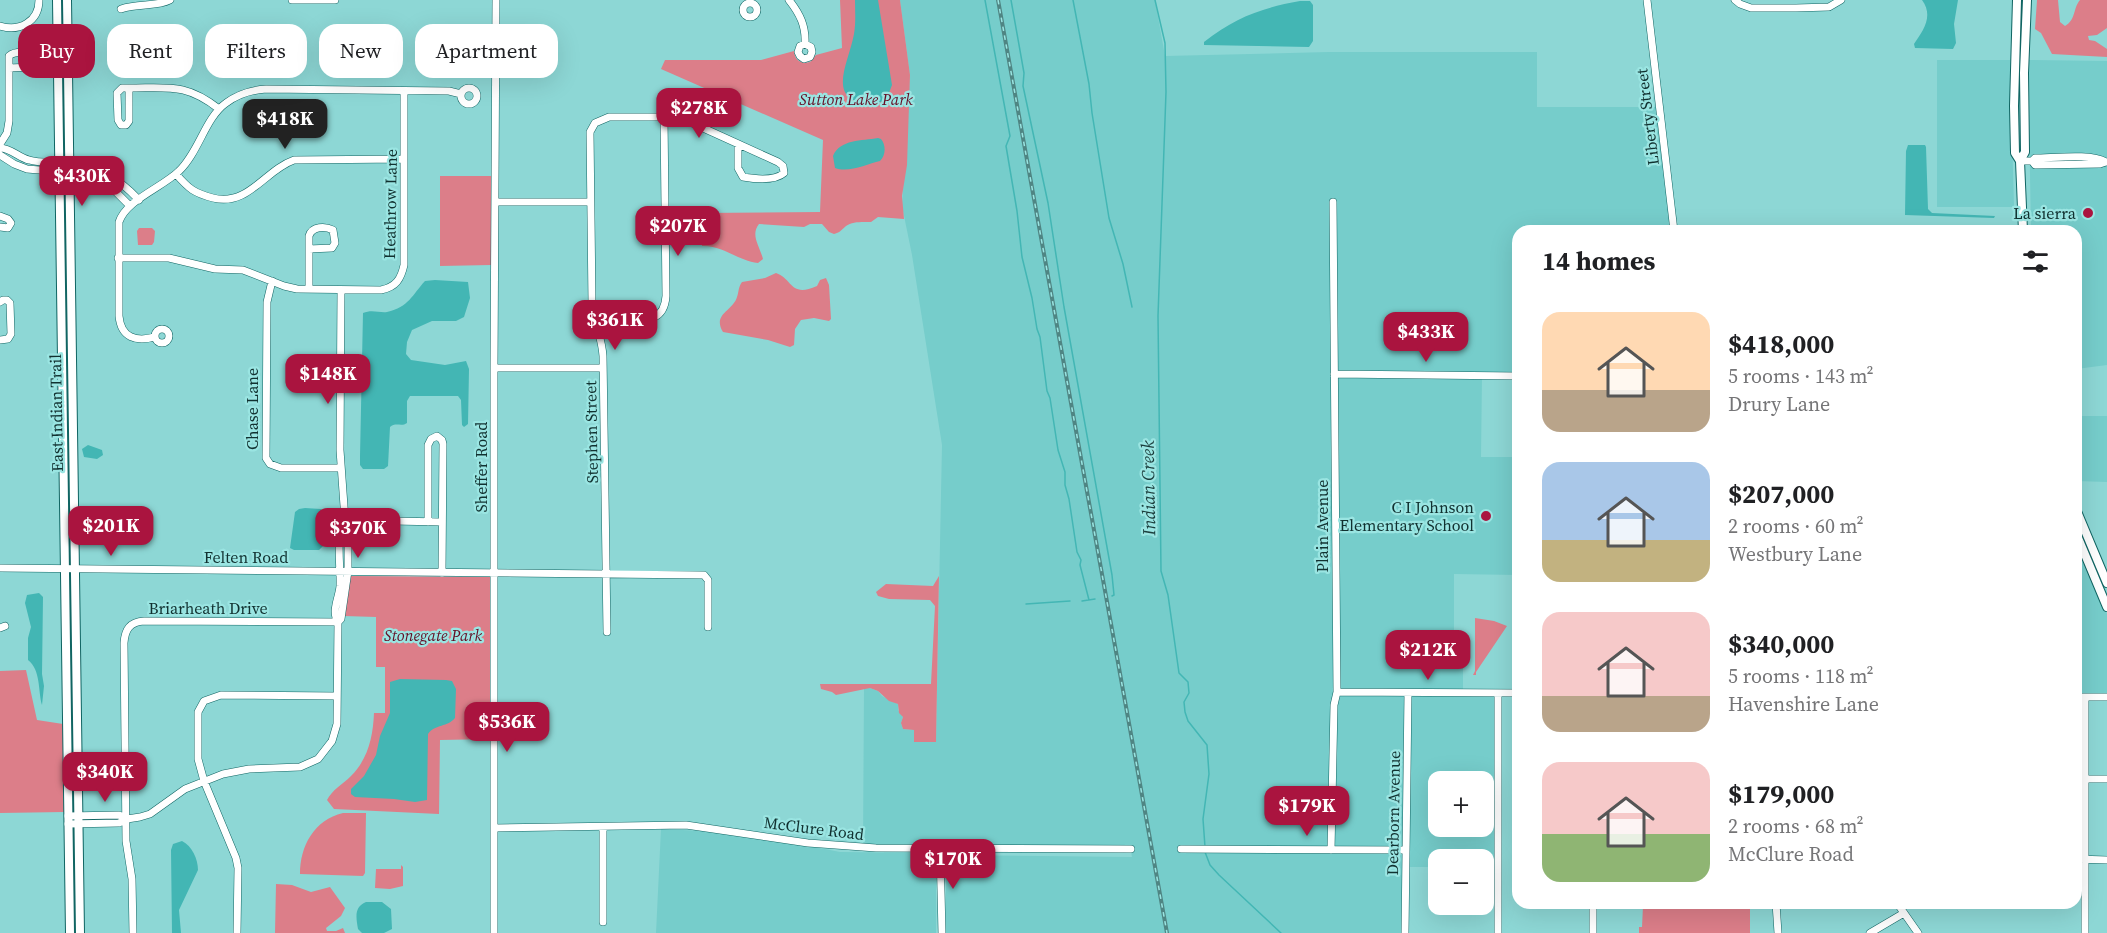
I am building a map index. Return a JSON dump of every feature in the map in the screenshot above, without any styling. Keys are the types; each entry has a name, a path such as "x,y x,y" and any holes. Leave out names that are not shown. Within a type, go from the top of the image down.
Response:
{"main road":[{"name":"East Indian Trail","path":"57,0 70,933"},
{"name":"East Indian Trail","path":"67,0 73,569 80,933"},
{"path":"2017,0 2014,117 2015,153 2020,161 2023,225"},
{"path":"2020,161 2025,152 2024,73 2027,0"},
{"path":"2082,523 2107,583"},
{"path":"2082,547 2107,607"}],"street":[{"path":"0,26 16,28 28,24 36,14 39,0"},
{"path":"121,9 137,4 161,4 170,0"},
{"path":"292,0 335,0"},
{"name":"Sheffer Road","path":"494,933 496,0"},
{"path":"789,0 802,20 806,34 805,44"},
{"name":"Liberty Street","path":"1647,0 1673,225"},
{"path":"1735,0 1752,8 1829,7 1841,0"},
{"path":"9,68 9,127 0,146 31,161 69,172 88,174 116,191 130,206"},
{"path":"129,88 129,121 126,125 122,125 118,120 117,93 120,89 129,88 188,90 205,98 219,109"},
{"path":"155,337 144,340 134,339 125,334 121,328 119,222 122,214 130,206 176,174 194,153 219,109 242,94 258,90 449,91 462,94"},
{"name":"Heathrow Lane","path":"118,258 173,259 215,269 248,270 291,288 387,289 400,278 404,265 404,91"},
{"name":"Stephen Street","path":"607,632 603,368 602,341 592,303 590,138 595,123 609,117 664,117"},
{"path":"597,326 619,320 651,319 665,306 664,117 684,119 778,162 783,166 782,176 774,178 740,175 738,144"},
{"path":"0,155 27,169 58,167 69,162 81,163 99,170 123,185 139,200"},
{"path":"2020,161 2032,161 2035,158 2100,158 2106,162 2035,165 2032,161"},
{"path":"176,174 187,188 198,194 219,200 230,200 246,194 294,160 404,159"},
{"path":"496,202 590,202"},
{"name":"Plain Avenue","path":"1331,850 1334,705 1337,692 1333,202"},
{"path":"0,216 11,223 8,228 0,227"},
{"path":"309,249 309,289"},
{"name":"Chase Lane","path":"272,281 267,302 266,458 270,465 275,467 341,468"},
{"path":"68,820 119,823 150,814 179,793 204,781 240,770 300,767 318,759 326,751 336,732 338,622 341,619 348,527 345,520 340,440 341,290"},
{"path":"0,302 7,300 10,306 11,334 8,339 2,340"},
{"path":"494,368 603,368"},
{"path":"1334,374 1512,376"},
{"path":"428,522 429,441 437,436 443,444 442,573"},
{"path":"428,480 443,481"},
{"path":"345,520 442,522"},
{"name":"Felten Road","path":"0,568 704,575 707,577 708,627"},
{"name":"Briarheath Drive","path":"133,933 132,879 126,841 124,635 129,626 144,621 338,622"},
{"path":"1337,692 1512,693"},
{"name":"Dearborn Avenue","path":"1405,933 1408,693"},
{"path":"1498,693 1498,933"},
{"path":"237,933 238,868 204,781 198,759 198,712 204,701 221,694 337,696"},
{"path":"2082,828 2085,779 2085,697 2107,697"},
{"path":"2085,779 2107,779"},
{"name":"McClure Road","path":"495,828 686,825 835,846 1131,849"},
{"path":"603,827 603,922"},
{"path":"940,848 942,933"},
{"path":"1181,849 1406,850"},
{"path":"2082,860 2107,860"},
{"path":"2082,889 2085,933"},
{"path":"1593,909 1593,933"},
{"path":"1776,909 1778,933"},
{"path":"1901,909 1918,933"},
{"path":"1870,933 1904,913"}],"shaded area":[{"path":"855,0 878,0 892,85 887,98 876,105 860,103 849,98 844,90 844,70 855,30"},
{"path":"900,0 1155,0 1165,56 1329,52 1537,52 1537,107 1656,107 1670,225 1512,225 1512,375 1482,375 1481,457 1512,457 1512,575 1454,574 1454,658 1463,659 1463,696 1499,697 1499,867 1494,867 1494,849 1428,849 1428,867 1408,867 1407,933 946,933 946,855 1132,857 1130,845 863,846 864,688 878,691 882,696 898,704 898,710 903,717 901,723 903,729 914,730 936,742 942,445 902,206 910,75"},
{"path":"1922,0 1958,0 1954,24 1956,43 1953,49 1915,48 1914,44 1924,29 1927,18"},
{"path":"1300,1 1310,1 1313,5 1313,41 1309,47 1204,45 1204,42 1216,33 1238,20 1261,10"},
{"path":"1937,60 2010,60 2014,207 1937,207"},
{"path":"2028,60 2107,61 2107,365 2082,368 2082,225 2031,225"},
{"path":"878,138 883,141 884,147 880,161 852,169 835,168 833,156 841,146"},
{"path":"1908,145 1925,145 1926,147 1928,209 1932,213 1995,216 1994,218 1905,215"},
{"path":"425,281 468,282 470,298 464,317 456,321 432,321 412,330 407,342 406,354 411,360 445,365 466,361 469,369 468,424 464,427 462,425 461,400 458,396 410,396 407,401 407,423 390,427 388,466 384,469 363,469 360,465 360,456 363,313 394,310 409,300"},
{"path":"2082,416 2107,416 2107,482 2082,481"},
{"path":"88,445 102,450 103,455 97,459 84,457 82,449"},
{"path":"305,508 321,509 324,512 324,545 319,550 290,548 295,512"},
{"path":"2082,554 2107,614 2107,695 2082,695"},
{"path":"39,593 43,597 42,674 44,686 42,705 37,675 28,660 28,638 31,627 25,603 27,595"},
{"path":"400,679 452,681 456,689 455,718 428,734 427,800 415,802 355,797 351,794 351,789 364,776 376,755 380,736 390,713 390,682"},
{"path":"661,829 745,833 840,852 936,853 936,933 656,933"},
{"path":"182,841 194,853 198,870 179,910 181,933 172,933 171,850 173,844"},
{"path":"366,902 382,902 391,909 392,929 384,933 362,933 358,929 356,917 358,910"}],"green space":[{"path":"59,0 63,0 63,24 59,24"},
{"name":"Sutton Lake Park","path":"840,0 900,0 910,75 907,165 902,196 904,219 878,217 871,222 849,224 834,234 822,224 810,224 804,227 759,224 755,232 756,241 763,259 758,263 717,248 702,246 702,213 820,212 823,140 661,69 665,60 761,60 794,51 799,61 810,62 816,55 842,48"},
{"path":"2037,0 2058,0 2060,22 2065,26 2071,21 2080,0 2107,0 2107,28 2097,35 2088,36 2089,40 2107,49 2107,57 2052,54 2041,33 2035,29"},
{"path":"60,78 64,78 65,156"},
{"path":"440,176 492,176 491,265 440,266"},
{"path":"63,213 67,282 68,397 64,397"},
{"path":"139,228 152,228 155,231 152,245 138,245 137,231"},
{"path":"776,273 797,289 802,290 817,286 820,280 826,278 829,285 831,319 829,321 814,318 801,320 795,329 794,345 790,347 768,340 723,332 720,321 735,302 742,282 765,278"},
{"name":"Stonegate Park","path":"350,576 490,577 492,739 440,740 439,814 334,809 327,800 362,762 371,739 374,713 385,713 385,667 376,667 376,617 344,616"},
{"path":"939,576 936,742 914,742 914,730 903,729 901,723 903,717 899,713 898,704 889,701 878,691 870,688 836,695 821,689 820,684 931,684 935,606 930,600 889,599 878,596 876,592 886,584 933,586"},
{"path":"1475,618 1507,626 1476,675 1473,675 1475,671"},
{"path":"26,670 37,720 63,724 64,812 0,813 0,671"},
{"path":"343,813 366,813 365,873 363,876 300,874 303,854 311,836 324,822"},
{"path":"401,865 403,867 403,886 390,889 375,888 376,869 401,869"},
{"path":"276,884 292,885 311,892 330,887 345,908 341,916 326,928 327,931 336,931 343,928 345,933 275,933"},
{"path":"1643,909 1750,909 1750,933 1639,933 1639,927 1642,927"}],"waterway":[{"path":"985,0 1010,136 1006,146 1022,257 1040,337 1047,391 1058,450 1065,472 1065,485 1077,552 1081,560 1080,565 1089,600"},
{"path":"1011,0 1024,73 1023,86 1048,203 1064,307 1112,575 1114,595 1112,596"},
{"path":"1073,0 1089,84 1109,218 1123,264 1132,307"},
{"name":"Indian Creek","path":"1155,0 1165,43 1166,92 1158,316 1161,571 1168,595 1179,673 1188,682 1189,693 1184,702 1185,712 1188,721 1207,745 1209,774 1203,819 1205,847"},
{"path":"1082,601 1095,599"},
{"path":"1026,604 1070,601"},
{"name":"Indian Creek","path":"1205,852 1210,865 1219,875 1281,933"}],"railway":[{"path":"998,0 1167,933"}],"place":[{"name":"La sierra","path":"2088,213"},
{"name":"C I Johnson Elementary School","path":"1486,516"}]}
